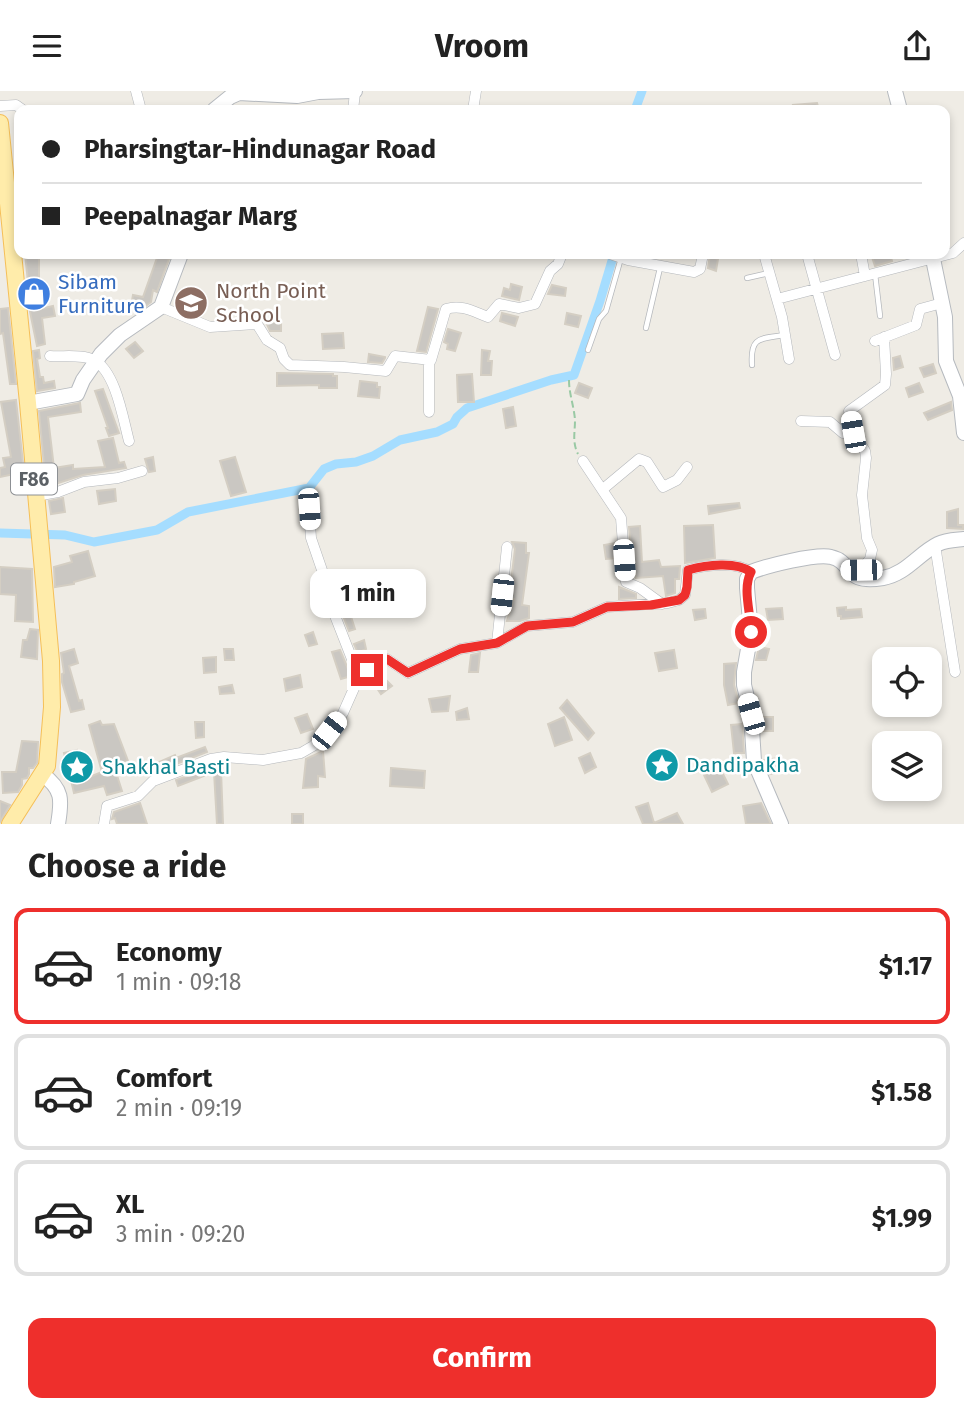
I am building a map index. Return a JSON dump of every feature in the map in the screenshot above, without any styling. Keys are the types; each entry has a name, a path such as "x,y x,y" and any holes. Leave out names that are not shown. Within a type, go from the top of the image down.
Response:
{"main road":[{"name":"F86","path":"0,123 52,685 49,757 42,774 10,824"}],"street":[{"path":"220,105 239,93 297,96 318,92 355,92"},
{"path":"950,253 964,243"},
{"path":"28,403 75,396 96,361 120,335 161,306 179,259"},
{"path":"429,412 429,361 433,357 446,309 471,309 488,317 499,304 519,308 535,304 550,271 560,259"},
{"path":"630,259 694,272 700,269 702,259"},
{"path":"765,259 786,335 789,359"},
{"path":"808,259 835,355"},
{"path":"863,259 870,275"},
{"path":"777,299 920,259"},
{"path":"933,259 942,303 946,361 960,396 964,433"},
{"path":"847,570 861,570 870,559 872,550 867,538 862,495 866,459 853,432 849,411 885,386 879,339 916,325 920,309 942,303"},
{"path":"161,306 210,327 257,324 267,340 280,348 284,359 290,365 386,371 395,356 429,361"},
{"path":"50,356 96,361 112,383 129,441"},
{"path":"801,421 830,422 843,433 853,432"},
{"path":"603,489 639,459 647,462 663,488 677,480 687,467"},
{"path":"583,461 621,518 625,582 640,588 662,604"},
{"path":"36,496 58,492 84,482 118,478 142,471"},
{"path":"309,509 311,538 330,603 359,677"},
{"path":"781,824 754,761 751,714 744,685 751,632 747,579 751,572 829,556 860,579 885,578 905,569 936,545 947,540 964,539"},
{"path":"936,545 956,672"},
{"path":"497,643 507,547"},
{"path":"104,824 107,806 138,796 153,781 211,759 280,758 301,753 313,746 343,713 359,677 381,661 387,659 408,673 460,649 497,643 527,626 573,622 607,607 662,604 679,600 685,595 688,570 724,566 746,568 751,572"},
{"path":"42,774 54,782 58,790 58,824"}],"lane":[{"path":"588,350 599,319 606,311 616,259"},
{"path":"646,328 660,266"},
{"path":"747,278 769,273"},
{"path":"870,275 880,316"},
{"path":"752,365 751,349 754,343 786,335"}],"path":[{"path":"569,380 569,399 575,419 574,443 583,461"}],"shaded area":[{"name":"North Point School","path":"198,295 198,311 185,310 184,297"}],"building":[{"path":"26,259 39,259 39,281 28,282"},
{"path":"157,259 169,259 157,292 153,290 151,302 142,309 131,306 133,295 143,297"},
{"path":"709,259 718,259 716,271 708,268"},
{"path":"873,259 891,259 892,261 875,266"},
{"path":"511,284 522,287 519,300 502,296 504,288 510,290"},
{"path":"552,285 566,288 565,296 548,294"},
{"path":"41,298 44,308 53,306 55,316 42,318 45,344 37,346 28,302"},
{"path":"428,307 438,309 426,352 417,351"},
{"path":"8,308 16,384 10,384 3,333 0,334 0,309"},
{"path":"502,313 518,317 515,326 500,321"},
{"path":"567,313 581,316 578,327 565,324"},
{"path":"266,322 281,322 281,331 270,331"},
{"path":"448,329 461,333 455,351 447,349 448,344 444,342"},
{"path":"343,333 344,348 323,349 322,334"},
{"path":"135,342 143,351 134,358 126,349"},
{"path":"39,350 40,358 37,359 40,377 43,377 44,383 54,381 55,388 37,391 33,351"},
{"path":"482,350 490,351 488,361 492,361 491,375 481,375"},
{"path":"369,354 385,358 382,363 368,362"},
{"path":"900,356 903,367 894,370 893,358"},
{"path":"933,364 936,373 924,377 920,368"},
{"path":"277,373 333,374 337,376 337,388 319,388 319,385 277,386"},
{"path":"472,374 474,402 458,402 457,375"},
{"path":"360,381 377,383 377,387 380,387 379,398 358,396"},
{"path":"579,383 592,388 588,398 575,393"},
{"path":"919,383 923,392 909,397 906,388"},
{"path":"103,389 119,433 109,436 95,391"},
{"path":"16,400 24,472 0,477 0,468 5,467 3,458 11,457 1,402"},
{"path":"951,402 952,410 928,420 924,413"},
{"path":"80,403 81,412 48,417 54,468 73,465 73,469 105,467 98,441 113,438 119,463 124,462 126,468 83,475 46,487 39,411"},
{"path":"513,407 516,426 506,428 503,409"},
{"path":"153,457 155,471 149,472 145,459"},
{"path":"235,457 246,492 231,496 220,461"},
{"path":"115,489 116,501 99,504 97,491"},
{"path":"63,498 65,512 51,514 49,501"},
{"path":"739,503 740,508 709,514 708,506"},
{"path":"958,509 958,525 963,525 963,529 947,528 947,512"},
{"path":"713,525 715,558 685,563 684,526"},
{"path":"640,526 642,562 659,560 661,567 680,566 679,579 675,579 675,593 666,596 663,576 636,578 629,527"},
{"path":"512,542 526,543 526,553 529,553 522,605 529,606 529,618 520,621 507,621 514,599 509,598 515,549"},
{"path":"616,543 617,558 606,559 604,545"},
{"path":"88,551 95,576 74,584 55,587 54,567 72,562 70,556"},
{"path":"0,567 32,569 33,622 15,621 16,595 0,594"},
{"path":"405,585 407,594 370,608 366,595"},
{"path":"619,587 636,594 636,598 619,599"},
{"path":"345,598 355,629 349,631 337,600"},
{"path":"846,607 846,610 861,609 862,617 841,619 837,608"},
{"path":"782,608 783,619 768,620 766,609"},
{"path":"705,609 706,618 695,620 693,610"},
{"path":"30,629 38,630 37,659 21,657 23,640 27,640"},
{"path":"313,632 317,644 309,646 305,635"},
{"path":"364,640 366,649 358,653 354,644"},
{"path":"759,647 769,649 766,660 756,660"},
{"path":"74,649 78,663 69,666 84,709 71,712 62,682 64,673 61,653"},
{"path":"224,649 233,649 234,660 225,660"},
{"path":"340,650 351,676 341,679 332,652"},
{"path":"674,650 677,668 659,671 655,653"},
{"path":"480,653 478,672 469,672 471,655"},
{"path":"216,657 216,672 204,673 203,658"},
{"path":"736,663 734,685 739,703 728,705 724,664"},
{"path":"380,674 392,686 381,694 372,681"},
{"path":"300,675 302,687 286,691 284,679"},
{"path":"232,685 234,693 220,694 219,687"},
{"path":"450,696 448,711 432,712 429,699"},
{"path":"567,700 594,733 588,740 560,708"},
{"path":"467,708 469,719 457,720 456,712"},
{"path":"307,714 313,729 301,733 295,718"},
{"path":"564,717 572,740 555,746 548,724"},
{"path":"761,717 773,717 773,731 762,731"},
{"path":"100,721 102,725 114,724 128,761 114,766 122,791 107,795 104,786 74,793 71,780 102,772 89,725"},
{"path":"195,722 204,722 204,737 196,738"},
{"path":"742,724 744,753 734,753 731,725"},
{"path":"22,741 38,742 37,763 33,768 29,768 29,774 22,779 18,792 3,793 2,772 16,772"},
{"path":"205,747 207,752 148,775 147,772 152,770 150,766 175,755 176,758"},
{"path":"77,750 81,765 68,768 64,753"},
{"path":"323,751 325,777 318,776 318,787 303,788 306,759"},
{"path":"590,753 596,767 585,773 579,758"},
{"path":"778,758 784,771 770,774 764,760"},
{"path":"219,765 223,824 217,824 214,772 178,786 176,780"},
{"path":"391,768 425,771 424,788 390,786"},
{"path":"720,768 728,784 712,792 704,775"},
{"path":"0,801 10,805 0,822"},
{"path":"140,803 147,824 117,824 115,818 112,819 114,812"},
{"path":"648,803 654,823 677,813 683,824 643,824 636,807"},
{"path":"761,803 771,824 746,824 743,806"},
{"path":"292,814 303,814 303,824 292,824"}],"waterway":[{"path":"637,105 642,91"},
{"path":"0,533 65,535 94,542 157,530 188,512 309,488 324,469 373,456 400,440 437,432 453,424 467,408 574,375 613,259"}],"place":[{"name":"Sibam Furniture","path":"34,294"},
{"name":"North Point School","path":"191,303"},
{"name":"Dandipakha","path":"662,765"},
{"name":"Shakhal Basti","path":"77,767"}],"route":[{"path":"367,670 387,659 408,673 468,646 489,646 497,643 527,626 566,624 607,607 651,605 679,600 685,595 688,570 710,566 746,568 751,572 747,579 747,589 751,632"}]}
